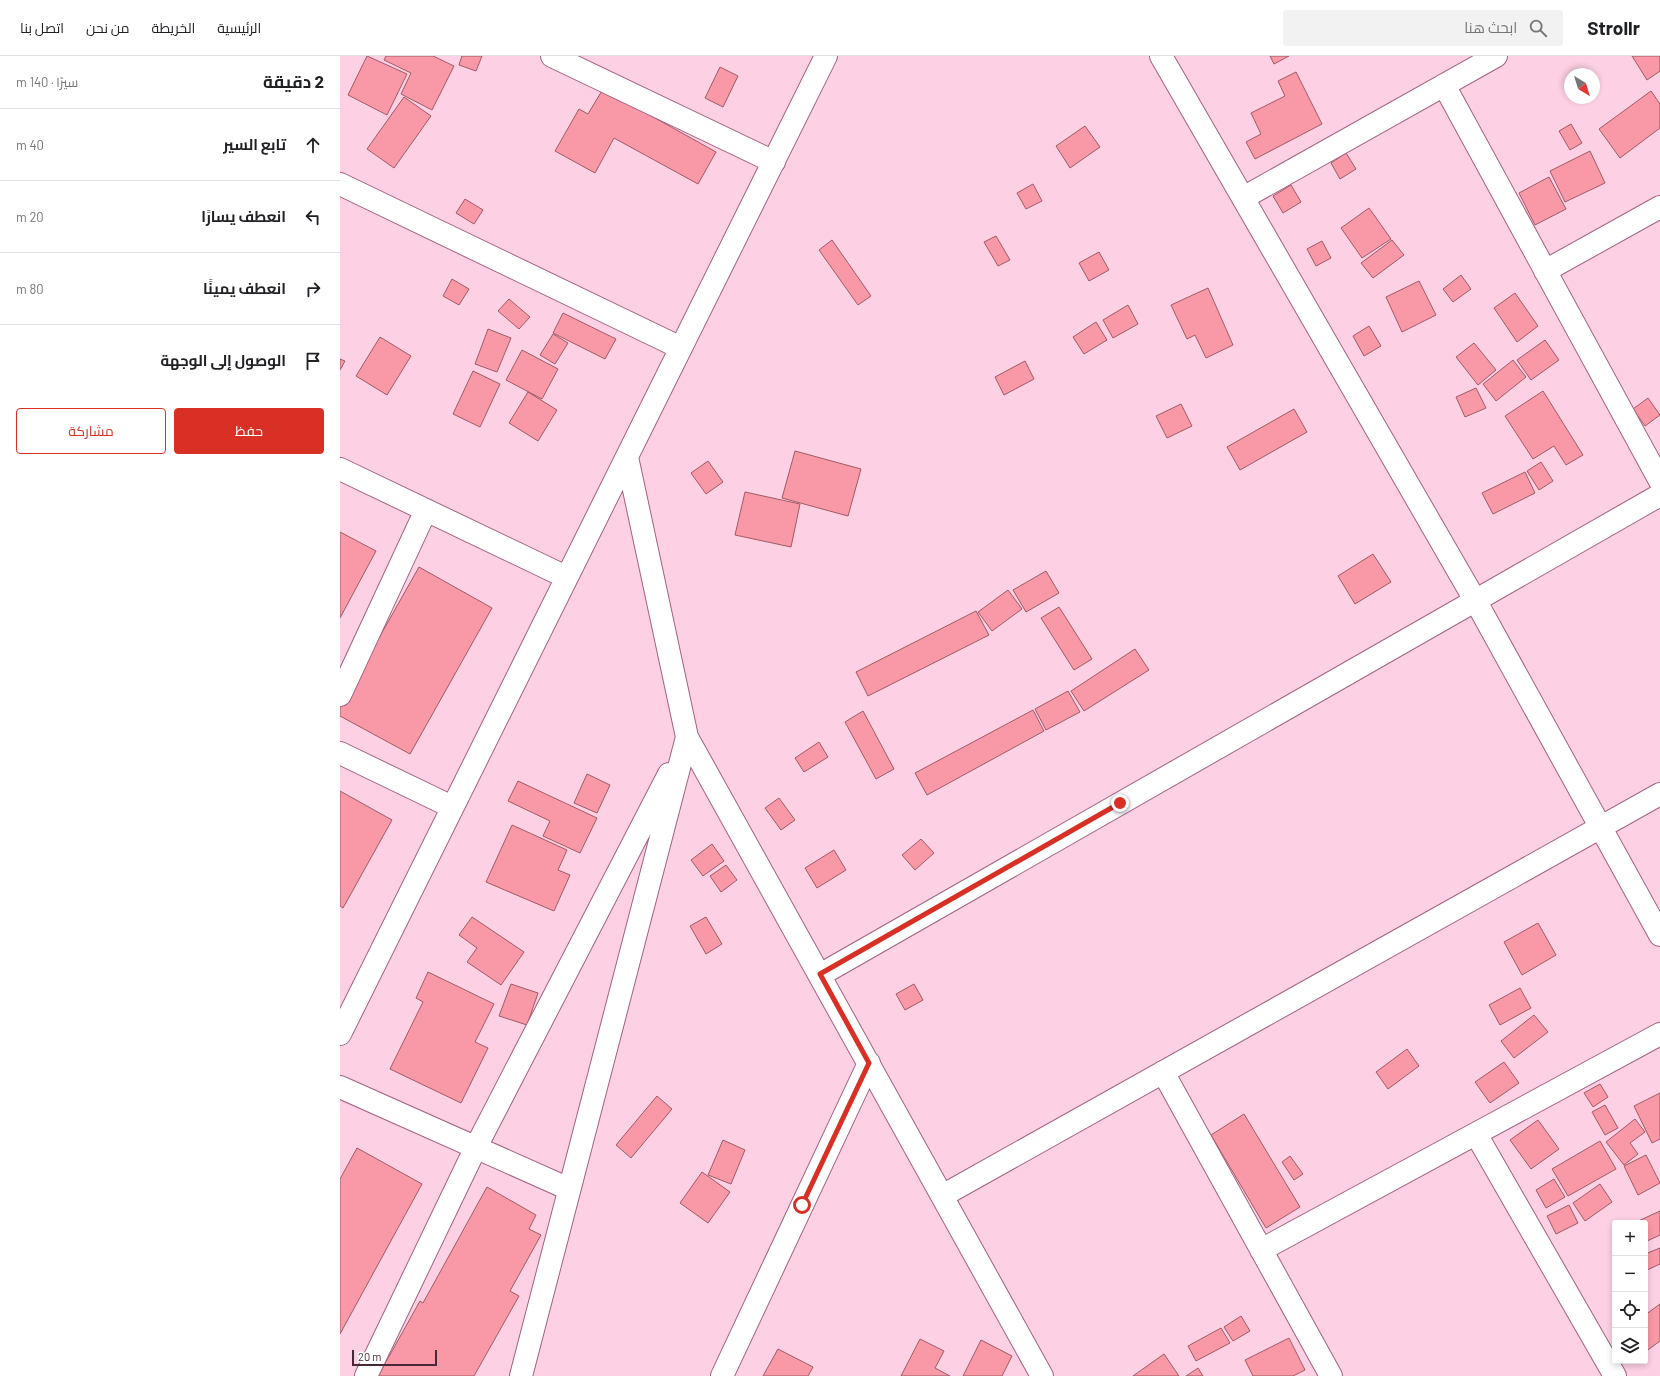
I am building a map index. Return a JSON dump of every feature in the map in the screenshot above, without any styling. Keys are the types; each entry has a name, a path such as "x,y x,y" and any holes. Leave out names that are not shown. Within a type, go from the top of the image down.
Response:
{"street":[{"path":"552,56 774,162"},
{"path":"340,1034 566,576 627,457 826,56"},
{"path":"1161,56 1475,601 1660,935"},
{"path":"1243,198 1496,56"},
{"path":"1444,85 1660,480"},
{"path":"340,184 681,348"},
{"path":"1545,270 1660,207"},
{"path":"627,457 687,737 1042,1376"},
{"path":"340,469 566,576"},
{"path":"820,974 1660,495"},
{"path":"340,695 426,510"},
{"path":"366,1376 476,1147 687,737"},
{"path":"521,1376 687,737"},
{"path":"340,753 452,807"},
{"path":"942,1196 1660,794"},
{"path":"1262,1250 1660,1034"},
{"path":"722,1376 869,1063"},
{"path":"1163,1072 1330,1376"},
{"path":"340,1087 570,1189"},
{"path":"1476,1134 1615,1376"}],"building":[{"path":"367,56 407,74 387,115 348,95"},
{"path":"386,56 433,56 454,66 432,110 401,94 411,73 384,60"},
{"path":"462,56 482,56 476,71 459,65"},
{"path":"1270,56 1289,56 1274,64"},
{"path":"1632,56 1660,56 1660,71 1647,80"},
{"path":"720,67 738,76 723,107 705,98"},
{"path":"1296,72 1322,124 1255,159 1246,142 1261,134 1251,113 1285,96 1278,81"},
{"path":"603,89 716,152 698,184 614,138 595,173 555,151 579,109 588,114"},
{"path":"1651,91 1660,104 1660,128 1620,158 1599,129"},
{"path":"404,97 431,116 394,168 367,149"},
{"path":"1571,124 1582,143 1570,150 1559,131"},
{"path":"1085,126 1100,147 1070,168 1056,146"},
{"path":"1590,151 1605,183 1565,202 1550,171"},
{"path":"1346,153 1356,169 1340,179 1331,163"},
{"path":"1549,177 1566,209 1535,225 1519,193"},
{"path":"1033,184 1042,201 1026,209 1017,193"},
{"path":"1291,185 1301,202 1283,213 1273,196"},
{"path":"465,199 483,210 474,224 456,213"},
{"path":"1369,208 1391,239 1362,258 1341,228"},
{"path":"996,236 1010,260 998,266 984,242"},
{"path":"832,240 871,296 858,305 819,250"},
{"path":"1392,240 1404,255 1373,278 1361,263"},
{"path":"1322,241 1331,258 1316,266 1307,249"},
{"path":"1099,252 1109,270 1089,281 1079,263"},
{"path":"1461,275 1471,289 1453,302 1443,289"},
{"path":"452,279 469,289 459,305 443,296"},
{"path":"1419,281 1436,315 1402,332 1386,297"},
{"path":"1208,288 1233,345 1206,358 1195,335 1187,339 1171,305"},
{"path":"1515,293 1538,326 1517,342 1494,308"},
{"path":"509,299 530,317 519,329 498,311"},
{"path":"1128,305 1138,324 1113,338 1103,320"},
{"path":"563,313 616,339 605,359 553,333"},
{"path":"1096,322 1107,340 1084,354 1073,337"},
{"path":"1369,326 1381,346 1364,356 1353,336"},
{"path":"488,329 511,338 497,372 475,364"},
{"path":"553,334 568,343 555,364 540,355"},
{"path":"380,337 411,356 387,395 356,376"},
{"path":"1545,340 1559,360 1531,380 1517,360"},
{"path":"1474,343 1496,370 1478,385 1456,357"},
{"path":"522,350 558,369 542,399 506,380"},
{"path":"340,359 345,361 340,370"},
{"path":"1513,360 1526,377 1496,401 1483,384"},
{"path":"1025,361 1034,379 1004,395 995,377"},
{"path":"473,371 500,384 480,427 453,414"},
{"path":"1476,388 1486,408 1465,417 1456,397"},
{"path":"1543,391 1583,455 1566,465 1554,446 1533,459 1505,416"},
{"path":"528,392 557,410 538,441 509,423"},
{"path":"1648,398 1660,415 1645,426 1633,409"},
{"path":"1181,404 1192,426 1167,438 1156,416"},
{"path":"1294,409 1307,432 1240,470 1227,447"},
{"path":"795,451 861,469 848,516 782,498"},
{"path":"708,461 723,482 706,494 691,473"},
{"path":"1541,462 1553,481 1539,490 1527,471"},
{"path":"1525,472 1535,493 1493,514 1482,493"},
{"path":"745,492 800,504 791,547 735,535"},
{"path":"340,532 376,551 340,618"},
{"path":"1373,554 1391,582 1355,604 1338,576"},
{"path":"419,567 492,608 410,754 340,716 340,707"},
{"path":"1046,571 1059,593 1026,612 1013,590"},
{"path":"1008,590 1022,609 992,631 978,612"},
{"path":"1059,607 1092,659 1074,670 1041,618"},
{"path":"976,611 989,635 868,696 856,672"},
{"path":"1135,649 1149,670 1084,711 1071,691"},
{"path":"1068,691 1080,712 1046,730 1035,709"},
{"path":"1033,710 1044,731 927,795 915,773"},
{"path":"863,711 894,769 876,779 845,722"},
{"path":"819,742 828,757 804,772 795,758"},
{"path":"587,774 610,785 597,813 574,803"},
{"path":"518,781 597,818 580,853 543,836 550,821 508,801"},
{"path":"340,791 392,820 343,908 340,906"},
{"path":"779,798 795,820 781,830 765,808"},
{"path":"512,825 567,850 558,870 570,875 554,911 486,882"},
{"path":"921,839 934,853 915,870 902,855"},
{"path":"712,844 724,861 703,876 691,860"},
{"path":"834,850 846,870 817,888 805,868"},
{"path":"726,865 737,880 721,892 710,876"},
{"path":"472,917 524,952 501,985 467,962 477,948 459,935"},
{"path":"706,917 722,944 706,954 690,926"},
{"path":"1538,923 1556,955 1522,975 1504,942"},
{"path":"428,972 494,1004 475,1042 488,1048 461,1103 390,1069 423,1002 416,998"},
{"path":"511,984 538,993 527,1025 499,1016"},
{"path":"914,984 923,1000 905,1010 896,994"},
{"path":"1520,988 1531,1008 1500,1025 1489,1005"},
{"path":"1534,1015 1548,1032 1514,1058 1501,1041"},
{"path":"1407,1049 1419,1066 1388,1089 1376,1072"},
{"path":"1504,1062 1519,1083 1490,1103 1475,1082"},
{"path":"1600,1084 1608,1097 1593,1107 1584,1093"},
{"path":"1660,1093 1660,1139 1652,1143 1634,1106"},
{"path":"657,1096 672,1109 631,1158 616,1145"},
{"path":"1605,1105 1618,1128 1605,1135 1592,1112"},
{"path":"1244,1114 1300,1207 1266,1228 1211,1135"},
{"path":"1635,1119 1645,1132 1630,1143 1638,1154 1624,1165 1606,1142"},
{"path":"1538,1120 1559,1149 1531,1169 1510,1140"},
{"path":"723,1140 745,1150 731,1184 708,1175"},
{"path":"1600,1141 1616,1169 1568,1196 1552,1169"},
{"path":"357,1148 422,1184 340,1334 340,1179"},
{"path":"1646,1155 1660,1183 1638,1195 1624,1166"},
{"path":"1290,1156 1303,1174 1294,1180 1282,1162"},
{"path":"702,1172 730,1192 708,1223 680,1203"},
{"path":"1554,1179 1565,1197 1546,1208 1536,1190"},
{"path":"1600,1184 1612,1202 1585,1221 1573,1203"},
{"path":"487,1187 536,1215 529,1229 541,1235 510,1291 519,1296 474,1376 378,1376 420,1301 423,1303"},
{"path":"1569,1205 1578,1223 1556,1234 1547,1216"},
{"path":"1660,1211 1660,1235 1648,1241 1648,1220 1640,1220"},
{"path":"1660,1248 1660,1264 1648,1270 1648,1256 1648,1253"},
{"path":"1660,1304 1660,1341 1648,1350 1648,1328 1648,1313"},
{"path":"1241,1316 1250,1331 1233,1341 1224,1327"},
{"path":"1221,1328 1230,1343 1196,1361 1188,1346"},
{"path":"1289,1338 1305,1370 1293,1376 1253,1376 1245,1360"},
{"path":"920,1339 944,1351 935,1368 950,1376 901,1376"},
{"path":"981,1340 1012,1356 1002,1376 963,1376"},
{"path":"778,1349 813,1367 808,1376 763,1376"},
{"path":"1164,1354 1179,1376 1133,1376"},
{"path":"1198,1368 1203,1376 1186,1376"}],"route":[{"path":"802,1205 869,1063 820,974 1120,803"}]}
